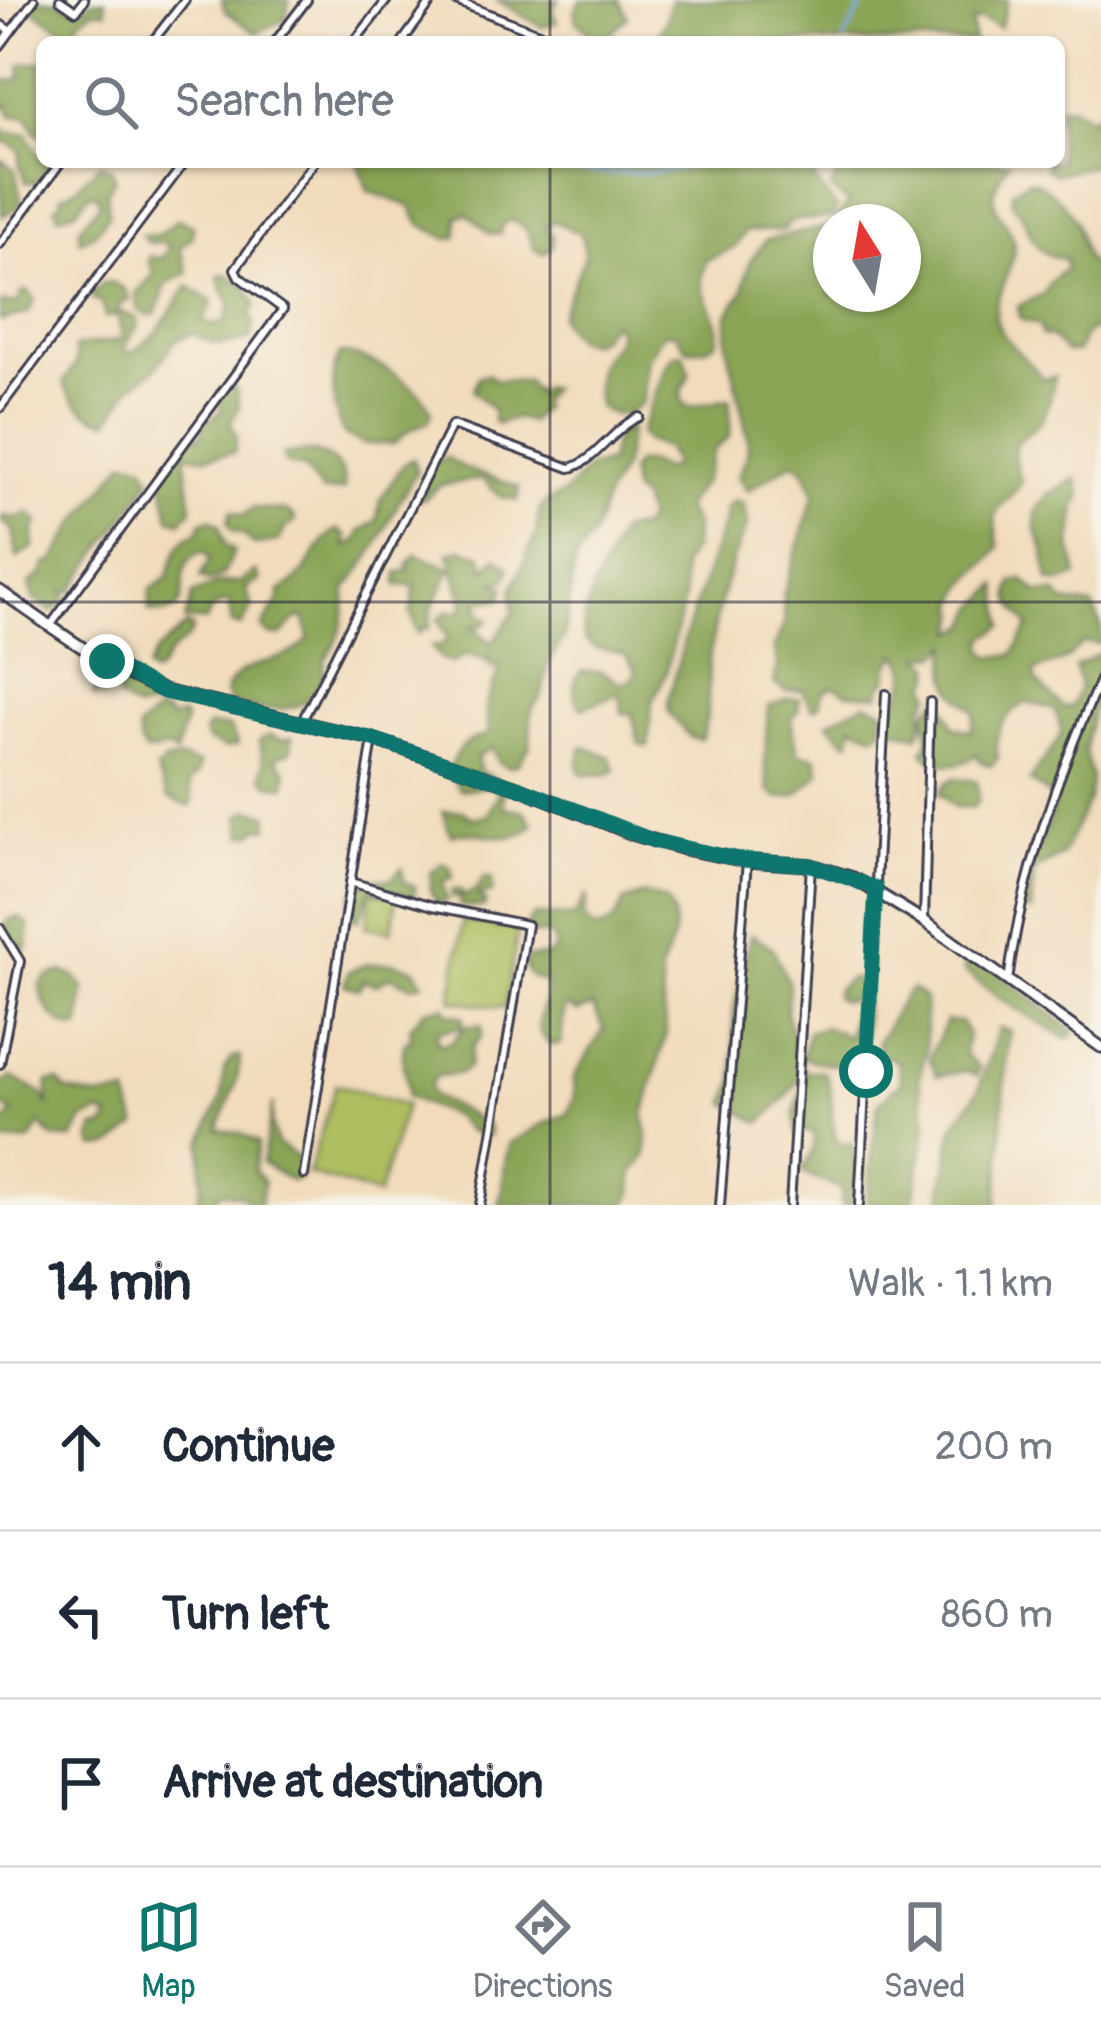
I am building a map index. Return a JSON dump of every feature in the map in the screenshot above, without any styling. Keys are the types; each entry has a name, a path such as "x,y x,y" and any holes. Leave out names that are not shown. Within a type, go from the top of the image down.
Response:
{"street":[{"path":"0,46 34,0"},
{"path":"60,0 76,11 84,0"},
{"path":"157,36 185,0"},
{"path":"280,36 307,0"},
{"path":"359,36 387,0"},
{"path":"406,36 433,0"},
{"path":"453,0 546,36"},
{"path":"0,24 10,32"},
{"path":"0,244 57,168"},
{"path":"0,408 180,168"},
{"path":"50,626 283,309 239,278 235,269 310,168"},
{"path":"302,721 452,425 570,468 580,466 614,430 639,417"},
{"path":"0,591 164,692 373,739 520,788 635,835 747,861 811,865 876,888 1101,1047"},
{"path":"1008,981 1025,880 1101,678"},
{"path":"859,1205 886,694"},
{"path":"924,921 930,702"},
{"path":"304,1175 373,739"},
{"path":"720,1205 747,861"},
{"path":"790,1205 811,865"},
{"path":"350,882 527,925 480,1205"},
{"path":"0,928 20,961 0,1064"}],"green space":[{"path":"36,0 55,0 80,11 92,0 105,0 106,12 94,10 77,22 80,32 63,36 68,33 31,9"},
{"path":"222,0 289,0 286,19 256,33 225,11"},
{"path":"497,0 559,0 552,10 557,22 542,27"},
{"path":"581,0 619,0 628,17 612,36 587,36 589,31 577,22 574,12"},
{"path":"671,0 1008,0 1000,28 981,19 972,22 973,36 657,36"},
{"path":"36,63 36,134 27,116 11,116 7,104 0,111 0,82 20,79 21,64"},
{"path":"1065,107 1091,119 1101,108 1096,165 1055,174 1046,168 1065,168"},
{"path":"0,126 7,133 27,134 36,151 36,168 47,168 41,182 26,182 19,163 21,152 0,142"},
{"path":"0,159 15,170 22,205 2,216"},
{"path":"96,168 111,169 115,178 107,191 109,214 94,234 80,241 79,229 100,203 97,195 89,194 76,210 59,216 55,207 62,195 73,191"},
{"path":"360,168 810,168 834,204 813,204 813,219 790,221 784,230 746,231 734,248 707,260 702,285 718,338 704,348 687,349 675,332 664,333 647,358 643,401 617,415 599,407 596,388 601,361 618,330 612,322 599,338 586,342 569,333 560,316 585,256 582,235 554,221 546,226 553,237 552,247 543,254 534,249 520,224 510,220 502,225 500,234 490,234 468,214 458,216 457,237 448,239 420,224 410,206 368,191"},
{"path":"840,168 1005,168 994,194 995,205 1014,243 997,303 997,321 1009,342 1044,379 1055,377 1044,415 1016,446 1021,481 996,513 999,548 964,587 956,608 955,631 968,626 977,607 998,585 1004,626 985,638 984,649 991,657 1013,655 1029,627 1010,596 1013,582 1023,580 1038,593 1057,593 1063,602 1093,606 1101,626 1101,644 1082,643 1067,659 1036,670 1035,680 1064,708 1073,705 1080,686 1075,667 1101,653 1101,701 1093,708 1085,749 1091,778 1089,799 1062,855 1034,871 1031,912 1021,907 1024,878 1053,808 1050,796 1030,781 1062,731 1055,710 1028,702 1012,712 1002,724 998,758 991,766 977,754 949,764 934,761 923,751 928,742 926,711 941,698 954,727 972,731 975,711 950,682 949,644 938,655 922,656 932,666 932,676 918,736 891,728 888,716 906,678 898,654 879,695 848,693 832,686 813,709 803,690 785,691 774,683 778,665 774,648 785,622 783,596 815,493 803,468 793,462 747,491 738,476 748,439 727,343 728,314 743,292 749,263 766,240 813,230 813,312 921,312 921,204 848,202 831,189"},
{"path":"1029,180 1067,208 1088,261 1101,269 1101,327 1086,333 1077,352 1066,352 1052,337 1042,335 1039,325 1020,319 1018,306 1045,293 1066,269 1065,259 1036,244 1012,203 1012,192"},
{"path":"178,219 193,226 192,237 180,248 188,273 166,284 156,314 146,315 138,309 136,294 154,274 148,260 151,256 161,259 170,248 148,243 142,235 158,235"},
{"path":"219,275 245,285 256,305 250,314 254,323 251,339 221,344 193,333 175,341 156,368 131,387 109,421 75,402 64,382 76,363 75,347 122,337 121,312 139,323 125,346 127,356 156,333 188,286 213,302 203,321 224,323 231,303"},
{"path":"112,282 130,299 121,303 115,316 105,317 102,303 92,299 92,294 103,283"},
{"path":"28,291 35,299 28,313 0,321 0,303 18,303 22,292"},
{"path":"683,353 690,373 681,392 682,402 689,407 730,399 730,436 714,450 704,481 684,507 695,526 693,549 682,565 684,598 666,673 652,703 648,747 639,744 632,713 622,713 620,693 582,708 574,685 581,671 602,672 621,683 632,680 636,670 625,654 594,647 585,640 584,628 595,585 621,530 642,528 647,518 641,499 632,491 630,471 636,463 665,470 674,465 666,448 646,441 640,433 667,364 673,355"},
{"path":"339,354 364,359 406,382 427,403 432,413 428,422 393,444 364,444 345,435 334,396"},
{"path":"487,374 495,380 526,381 537,393 543,387 551,389 530,422 517,418 497,424 494,411 473,391 478,377"},
{"path":"236,388 239,408 230,423 237,437 234,453 185,454 192,509 181,521 170,518 162,476 179,448 195,435 201,437 204,422 221,412 219,394"},
{"path":"625,426 630,429 623,467 607,494 594,533 575,560 564,637 548,664 542,695 531,711 530,746 517,765 507,767 498,762 492,748 477,756 480,771 504,783 503,807 524,811 533,824 525,832 505,837 451,835 442,812 487,816 498,794 495,785 460,790 449,772 462,747 488,735 486,705 501,664 490,668 489,655 486,661 468,654 452,663 431,646 444,644 447,637 438,619 464,606 449,553 462,549 481,555 485,569 497,557 510,569 506,580 494,582 505,587 500,599 478,601 481,615 489,620 480,627 471,626 492,643 514,612 512,590 536,534 539,512 588,468 609,462 614,441"},
{"path":"314,452 337,465 344,490 323,492 304,468 286,464 282,454"},
{"path":"446,457 518,487 518,500 501,497 482,479 440,485 424,499 417,497 430,465"},
{"path":"413,459 417,472 367,561 346,588 341,630 325,660 316,692 283,709 230,703 225,694 240,673 300,648 309,638 305,618 294,620 281,636 262,628 281,590 299,578 337,529 346,536 346,546 356,542 360,532 377,520 380,500 404,464"},
{"path":"125,461 144,464 151,479 71,592 63,591 66,598 53,612 33,599 30,584 46,563 52,563"},
{"path":"1077,478 1081,497 1071,546 1078,576 1060,583 1049,581 1036,511 1049,494"},
{"path":"733,501 743,504 748,524 716,620 701,739 690,737 669,713 668,702 725,509"},
{"path":"253,508 286,511 295,518 294,523 285,528 279,541 254,545 232,531 228,522 231,511 245,515"},
{"path":"29,513 39,522 34,528 34,547 17,558 13,530 2,522 2,516 17,518"},
{"path":"212,519 220,525 225,545 234,551 223,575 210,581 200,577 210,559 204,551 186,567 177,608 149,611 150,590 168,577 181,544 198,532 202,522"},
{"path":"417,554 451,569 432,607 429,629 426,626 418,634 411,613 415,586 397,585 398,572 408,571"},
{"path":"256,571 260,580 246,588 252,608 241,626 232,624 225,602 211,610 206,621 185,620 193,594 218,583 241,582"},
{"path":"187,625 191,633 153,675 147,669 156,652"},
{"path":"113,670 155,695 154,707 137,710 119,699 117,688 94,696 99,687 96,678"},
{"path":"799,699 798,712 791,718 798,754 816,757 820,773 795,796 778,798 769,791 765,764 768,707"},
{"path":"866,703 883,709 882,730 875,735 852,725 851,740 846,742 828,722"},
{"path":"158,711 169,719 182,716 185,720 176,754 168,748 146,752 140,744 138,729"},
{"path":"208,726 229,727 238,745 225,748 207,740"},
{"path":"269,735 282,740 292,737 291,751 275,758 287,772 285,786 268,784 262,776 259,741"},
{"path":"582,746 610,757 615,770 608,775 582,774 578,767"},
{"path":"182,759 199,764 189,782 193,802 189,806 168,798 156,770 165,762"},
{"path":"955,778 976,781 979,798 974,807 955,807 940,793"},
{"path":"249,810 268,814 268,828 243,835 240,816"},
{"path":"443,863 453,877 442,881 447,900 438,903 431,893 431,872"},
{"path":"402,868 404,882 415,887 414,897 371,890 358,920 348,916 352,895 369,879 391,879"},
{"path":"484,877 492,878 492,893 478,895 486,902 484,907 460,906 460,898 452,897 453,889 462,891 461,898 477,889"},
{"path":"371,892 397,896 392,931 366,927"},
{"path":"587,894 584,919 596,930 614,921 624,902 645,894 666,900 673,913 674,935 660,972 666,1034 644,1115 646,1156 633,1174 632,1195 626,1205 498,1205 510,1143 567,1115 575,1097 574,1077 604,1029 593,1006 577,1012 568,1006 561,1044 551,1045 539,1024 545,982 531,977 525,968 526,958 547,956 556,949 551,935 530,933 528,923 534,915 574,917"},
{"path":"19,917 29,926 24,950 10,943 4,929 8,920"},
{"path":"463,921 518,929 505,1008 451,1000"},
{"path":"751,934 773,948 789,985 786,1013 804,1071 760,1123 727,1103 735,1078 733,1011"},
{"path":"965,960 983,962 1075,1032 1068,1039 1005,1002 964,971"},
{"path":"393,963 415,969 423,983 410,986 391,976 375,985 364,980 358,989 345,985 349,971"},
{"path":"73,975 84,988 80,1028 58,1020 41,993 40,985 48,976"},
{"path":"849,979 859,979 866,987 859,1064 842,1067 803,1057 808,1032 826,1027 848,1036 857,999 835,997"},
{"path":"912,989 925,999 926,1049 919,1081 927,1123 913,1205 866,1205 878,1104 901,1082 898,1062 878,1052 878,1041"},
{"path":"445,1006 446,1012 464,1017 462,1027 438,1031 441,1045 465,1027 481,1025 482,1035 472,1047 469,1067 461,1073 436,1076 430,1085 432,1095 488,1125 489,1135 469,1132 455,1117 407,1096 403,1056 411,1026 425,1010"},
{"path":"946,1021 961,1022 968,1034 964,1053 979,1067 977,1076 966,1071 937,1076 929,1058"},
{"path":"999,1028 1010,1031 997,1205 940,1205 953,1128 978,1091"},
{"path":"241,1056 218,1129 258,1143 254,1171 264,1182 259,1205 251,1205 241,1195 220,1192 209,1205 196,1205 202,1142 222,1096 224,1069 233,1057"},
{"path":"807,1071 823,1071 836,1136 840,1145 853,1143 856,1176 851,1205 842,1205 841,1188 802,1170 814,1142 812,1131 796,1133 795,1111"},
{"path":"12,1077 42,1094 48,1106 48,1082 59,1081 65,1090 97,1097 128,1095 137,1126 113,1144 94,1147 95,1128 105,1126 110,1117 100,1113 83,1120 73,1139 53,1138 40,1124 30,1141 2,1142 1,1126 14,1113 0,1105 0,1085"},
{"path":"336,1084 406,1105 378,1195 308,1174"},
{"path":"273,1103 271,1123 277,1144 299,1158 301,1178 291,1181 262,1163"}],"waterway":[{"path":"846,36 865,0"},
{"path":"543,168 626,173 679,168"}],"route":[{"path":"107,661 164,692 373,739 520,788 654,841 742,860 811,865 876,888 866,1071"}]}
